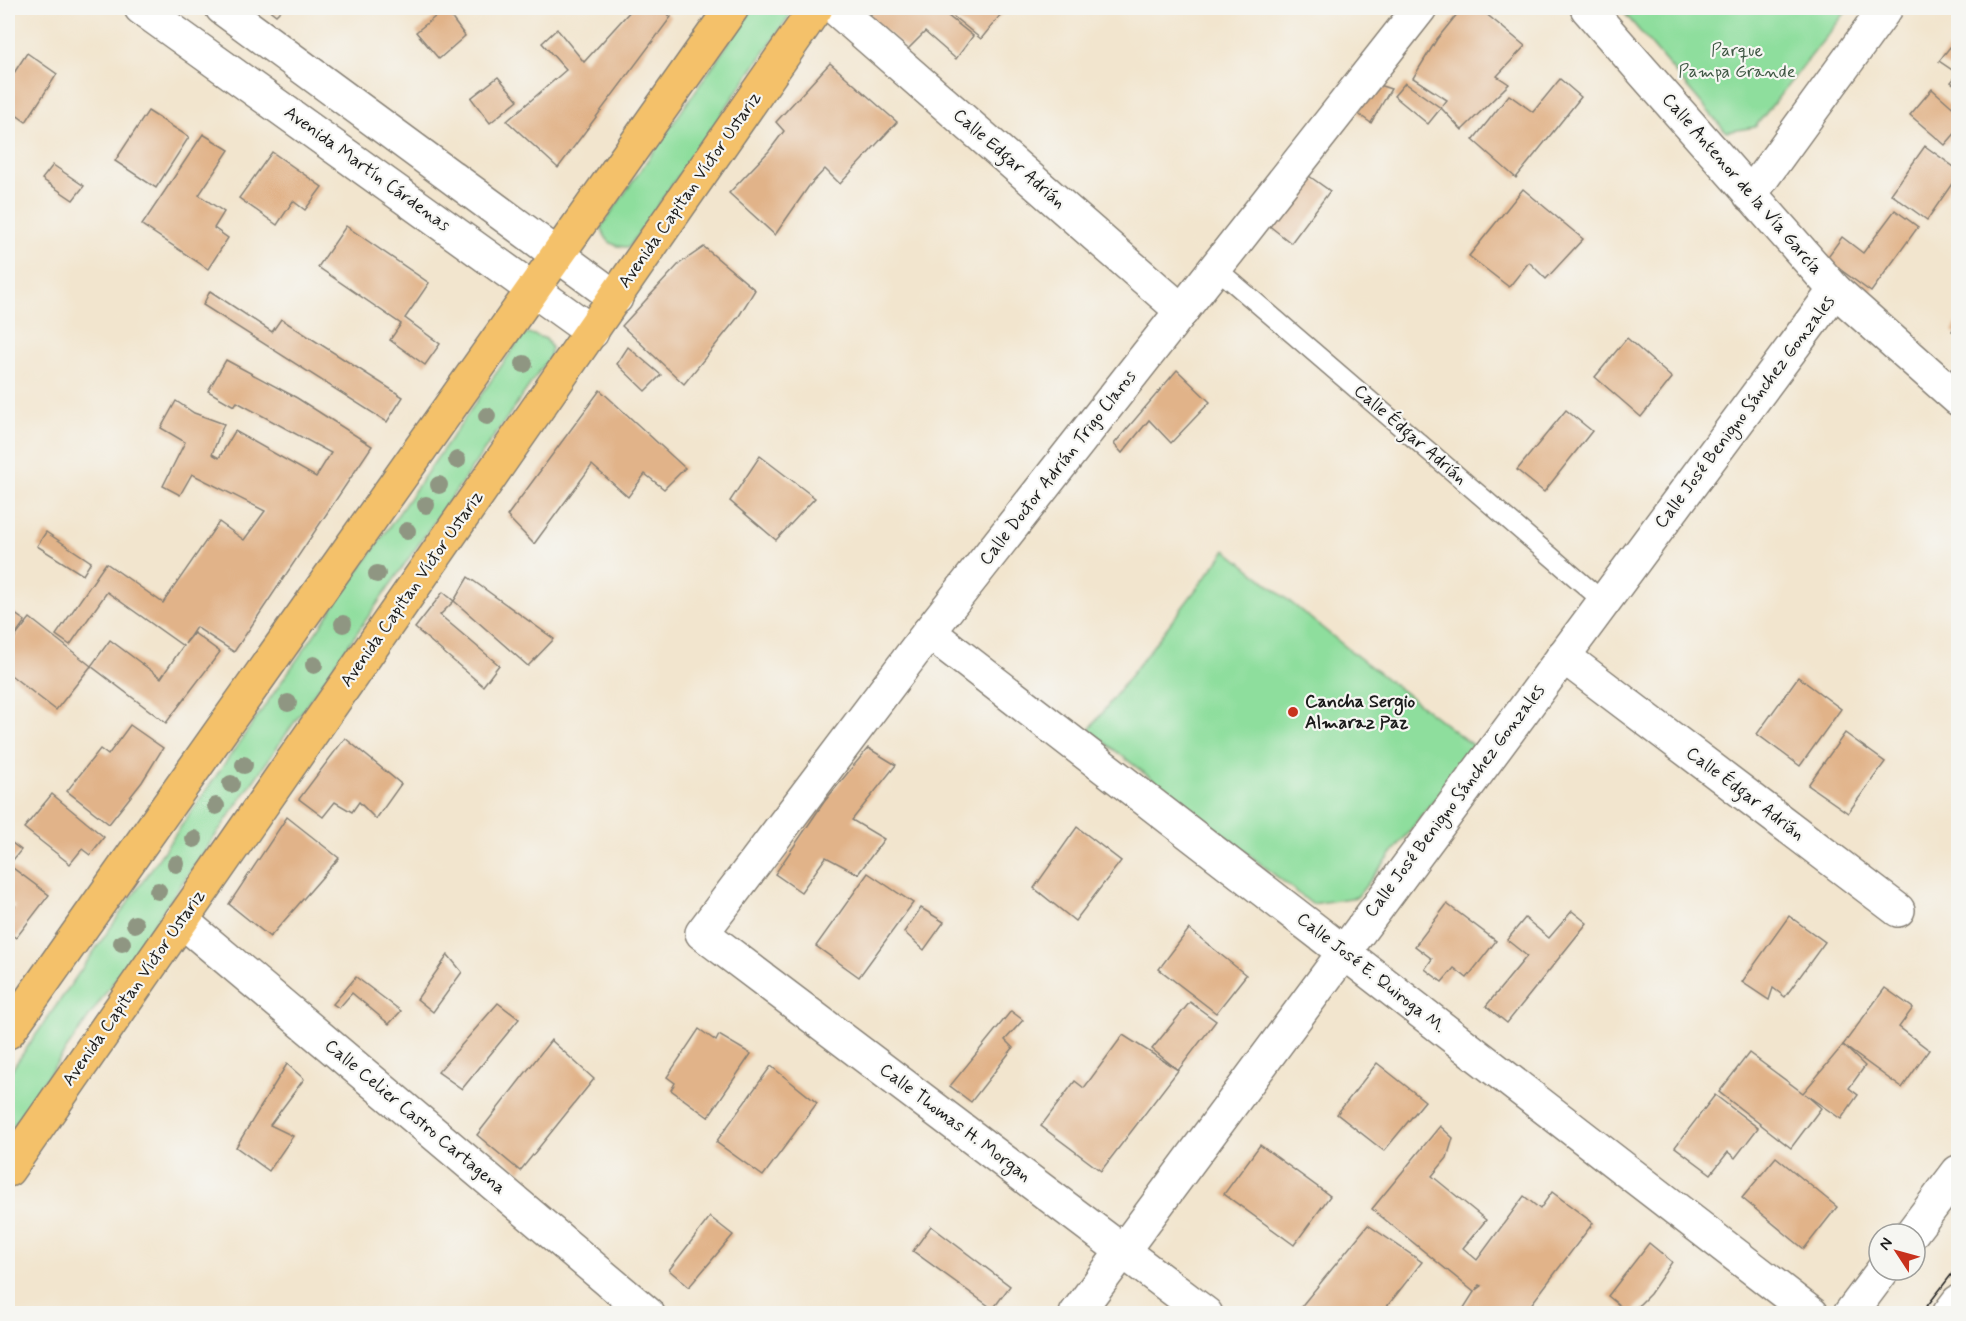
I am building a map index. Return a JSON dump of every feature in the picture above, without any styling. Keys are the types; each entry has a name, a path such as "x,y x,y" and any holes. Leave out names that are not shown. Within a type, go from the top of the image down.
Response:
{"main road":[{"path":"8,1032 732,8"},
{"name":"Avenida Capitan Víctor Ustariz","path":"8,1170 816,8"}],"street":[{"name":"Avenida Martín Cárdenas","path":"141,8 592,332"},
{"path":"222,8 616,298"},
{"name":"Calle Edgar Adrián","path":"835,8 1182,311"},
{"name":"Calle Doctor Adrián Trigo Claros","path":"702,933 929,632 1420,8"},
{"name":"Calle Antenor de la Vía García","path":"1587,8 1835,290 1959,399"},
{"path":"1750,195 1886,8"},
{"name":"Calle José Benigno Sánchez Gonzales","path":"1076,1314 1835,290"},
{"name":"Calle José E. Quiroga M.","path":"929,632 1812,1314"},
{"name":"Calle Édgar Adrián","path":"1563,656 1898,910"},
{"name":"Calle Celier Castro Cartagena","path":"181,920 648,1314"},
{"name":"Calle Thomas H. Morgan","path":"702,933 1124,1249 1206,1314"},
{"path":"1920,1222 1959,1172"},
{"path":"1850,1314 1874,1282"},
{"path":"1949,1314 1959,1302"}],"lane":[{"name":"Calle Édgar Adrián","path":"1216,268 1604,602"}],"green space":[{"path":"753,8 795,8 629,247 610,243 601,227"},
{"name":"Parque Pampa Grande","path":"1620,8 1849,8 1755,127 1726,132"},
{"path":"528,333 546,339 551,347 550,356 8,1133 8,1075 522,336"},
{"path":"1226,550 1476,748 1357,897 1312,904 1089,730"}],"building":[{"path":"267,8 283,8 276,15"},
{"path":"633,8 660,8 671,17 558,168 507,121 566,70 542,43 557,29 584,62"},
{"path":"877,8 938,8 973,36 956,59 925,32 908,49 868,17"},
{"path":"943,8 1006,8 981,39"},
{"path":"1462,8 1479,8 1525,46 1497,76 1509,84 1462,130 1441,108 1447,100 1413,78 1437,39"},
{"path":"445,9 465,36 439,59 416,32"},
{"path":"1950,47 1958,54 1958,74 1939,61"},
{"path":"27,53 57,74 26,122 8,109 8,82"},
{"path":"830,63 897,122 840,184 825,169 809,186 775,235 729,193 769,151 784,131 776,122"},
{"path":"1958,74 1958,87 1951,82"},
{"path":"498,77 518,100 490,123 471,98"},
{"path":"1560,79 1581,97 1516,178 1473,140 1509,95 1533,112"},
{"path":"1372,83 1391,89 1371,123 1357,113"},
{"path":"1405,83 1441,108 1428,124 1394,96"},
{"path":"1932,89 1958,112 1958,130 1945,145 1910,115"},
{"path":"148,111 189,137 156,188 115,161"},
{"path":"203,134 229,150 199,195 224,212 214,228 228,238 208,269 142,225"},
{"path":"1925,146 1958,170 1958,175 1927,220 1891,194"},
{"path":"272,152 322,187 305,210 293,201 277,225 239,198"},
{"path":"53,165 84,186 73,200 42,179"},
{"path":"1309,176 1330,191 1291,243 1267,224"},
{"path":"1523,189 1583,239 1546,279 1529,262 1509,287 1469,256"},
{"path":"1895,210 1918,227 1871,292 1826,259 1842,237 1863,253"},
{"path":"346,226 429,283 405,318 440,344 425,365 390,340 401,324 318,267"},
{"path":"704,247 755,290 739,316 684,384 622,326 679,264"},
{"path":"210,291 272,332 281,319 403,397 387,422 203,305"},
{"path":"1958,321 1958,335 1952,331"},
{"path":"1627,338 1672,378 1641,417 1595,377"},
{"path":"628,347 661,375 645,391 617,364"},
{"path":"226,360 297,398 372,446 234,652 196,627 185,644 194,633 220,652 166,723 91,666 110,640 161,678 183,646 107,592 70,645 56,635 106,563 163,603 219,522 244,540 265,511 192,474 180,495 163,486 185,442 161,428 176,401 194,413 224,424 212,454 219,458 235,431 316,477 331,453 237,402 234,406 208,391"},
{"path":"1177,370 1210,402 1171,443 1149,420 1122,453 1114,444"},
{"path":"600,390 685,468 664,489 645,474 628,497 592,465 534,544 507,516"},
{"path":"1566,410 1592,431 1544,492 1517,470"},
{"path":"760,456 815,498 776,540 730,501"},
{"path":"46,532 91,562 83,575 37,546"},
{"path":"468,577 554,639 528,666 454,601"},
{"path":"443,592 454,601 440,615 499,665 483,686 415,628"},
{"path":"8,609 25,621 8,645"},
{"path":"30,618 91,666 56,710 8,673 8,646"},
{"path":"1798,677 1841,709 1800,766 1757,734"},
{"path":"130,725 163,748 142,782 109,824 67,791 100,749 108,755"},
{"path":"1845,733 1885,762 1848,813 1808,785"},
{"path":"345,738 401,784 376,819 359,802 352,812 335,802 323,817 299,799"},
{"path":"868,748 896,765 852,820 884,839 858,874 826,857 801,892 775,874 824,802"},
{"path":"52,794 104,837 90,855 82,849 70,864 24,828"},
{"path":"287,817 339,858 270,937 229,904"},
{"path":"1077,827 1121,861 1075,921 1034,888"},
{"path":"8,840 21,850 9,865 49,895 16,938 8,932 8,916 15,906 8,900"},
{"path":"868,873 913,903 859,977 816,946"},
{"path":"1447,904 1496,941 1467,978 1454,968 1442,982 1425,969 1432,959 1415,946"},
{"path":"921,908 944,922 924,950 904,932"},
{"path":"1572,911 1587,923 1507,1023 1486,1006 1527,956 1507,940 1525,918 1549,938"},
{"path":"1789,916 1825,942 1785,997 1773,988 1769,1000 1742,982"},
{"path":"1189,929 1246,975 1216,1013 1159,969"},
{"path":"448,955 462,972 433,1012 417,999"},
{"path":"356,977 401,1011 389,1024 352,993 339,1008 333,1004"},
{"path":"1885,988 1913,1008 1899,1027 1929,1050 1902,1088 1843,1045"},
{"path":"1190,1002 1216,1021 1101,1171 1041,1126 1075,1081 1084,1088 1123,1035 1178,1070 1152,1049"},
{"path":"498,1003 519,1019 462,1089 438,1072"},
{"path":"1011,1011 1023,1020 1005,1040 1013,1048 971,1102 950,1086"},
{"path":"699,1029 716,1041 719,1035 751,1054 708,1117 671,1090 675,1083 667,1077"},
{"path":"551,1040 594,1079 520,1171 477,1135"},
{"path":"1843,1045 1865,1066 1849,1088 1858,1095 1841,1119 1805,1094 1821,1108 1791,1148 1719,1092 1749,1053 1803,1093"},
{"path":"1377,1063 1425,1101 1384,1151 1337,1114"},
{"path":"287,1064 304,1079 270,1125 293,1136 269,1171 236,1147"},
{"path":"771,1066 817,1103 763,1176 716,1142"},
{"path":"1715,1095 1758,1128 1735,1158 1728,1152 1711,1174 1675,1147"},
{"path":"1440,1126 1453,1138 1447,1158 1432,1176 1486,1220 1463,1248 1477,1260 1524,1196 1540,1209 1552,1192 1593,1223 1524,1314 1460,1314 1474,1292 1372,1209"},
{"path":"1260,1145 1330,1196 1294,1245 1224,1194"},
{"path":"1776,1157 1837,1207 1804,1249 1742,1198"},
{"path":"710,1217 733,1235 689,1287 669,1270"},
{"path":"1368,1225 1422,1262 1381,1314 1295,1314"},
{"path":"931,1226 1010,1286 993,1309 913,1251"},
{"path":"1649,1243 1672,1262 1650,1294 1630,1314 1608,1296"}],"tram line":[{"path":"1921,1314 1958,1266"}],"place":[{"name":"Cancha Sergio Almaraz Paz","path":"1293,712"}]}
